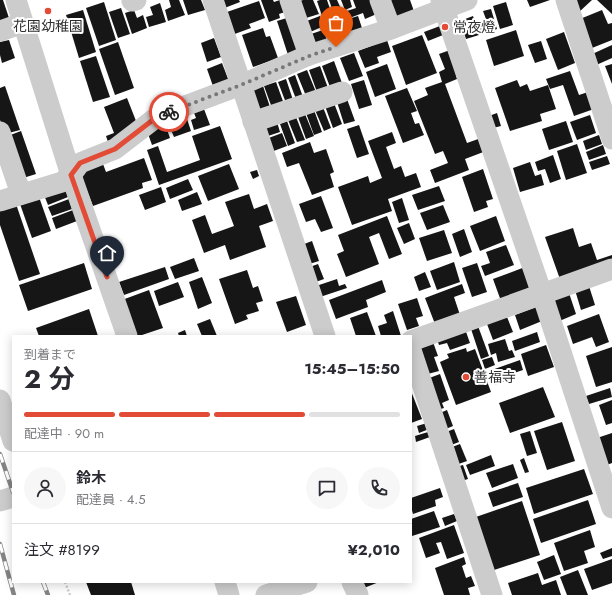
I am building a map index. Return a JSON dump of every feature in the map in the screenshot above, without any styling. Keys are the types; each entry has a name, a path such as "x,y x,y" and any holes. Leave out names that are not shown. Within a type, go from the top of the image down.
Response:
{"street":[{"path":"16,0 71,175 127,335"},
{"path":"213,0 325,335"},
{"path":"290,0 309,56"},
{"path":"380,0 391,29"},
{"path":"0,201 62,182 71,175 80,163 115,149 158,116 241,85 309,56 391,29 443,4 467,0"},
{"path":"566,0 612,139"},
{"path":"443,4 542,294 612,508"},
{"path":"0,31 23,23"},
{"path":"253,122 342,92"},
{"path":"0,132 21,194"},
{"path":"412,341 612,268"},
{"path":"412,353 492,595"},
{"path":"0,400 12,437"},
{"path":"0,501 12,497"},
{"path":"225,583 229,595"},
{"path":"266,595 304,583"},
{"path":"352,583 358,595"}],"path":[{"path":"65,583 70,595"}],"building":[{"path":"0,0 3,0 9,18 0,21"},
{"path":"169,0 179,0 185,15 168,21 165,10 171,7"},
{"path":"183,0 201,0 205,10 188,15"},
{"path":"219,0 239,0 240,2 222,9"},
{"path":"261,0 273,0 274,2 280,0 285,12 279,14 280,18 269,22"},
{"path":"313,0 319,14 306,18 300,1"},
{"path":"327,0 332,15 323,19 317,1"},
{"path":"329,0 337,0 342,11 334,14"},
{"path":"341,0 350,0 352,7 345,10"},
{"path":"353,0 374,0 379,13 365,19 363,13 344,20 341,13 356,8"},
{"path":"410,0 415,14 397,21 389,1"},
{"path":"527,0 550,0 530,7"},
{"path":"568,0 592,0 578,13"},
{"path":"597,0 612,0 612,14"},
{"path":"259,1 265,18 249,24 251,28 232,35 224,13"},
{"path":"104,2 116,40 99,46 86,8"},
{"path":"506,2 513,25 500,29 493,6"},
{"path":"160,3 166,22 149,27 146,17 153,15 150,7"},
{"path":"121,8 130,34 118,38 109,12"},
{"path":"491,9 497,29 482,34 479,25 487,22 483,11"},
{"path":"83,10 96,52 79,58 66,15"},
{"path":"134,10 137,18 143,15 147,28 132,34 125,13"},
{"path":"602,10 608,24 612,23 612,40 592,48 580,19"},
{"path":"320,16 324,26 308,33 304,22"},
{"path":"358,16 363,31 348,36 342,21"},
{"path":"473,16 479,35 466,39 460,21"},
{"path":"290,17 302,54 289,58 277,21"},
{"path":"338,17 345,40 334,44 326,21"},
{"path":"440,26 443,35 428,41 424,32"},
{"path":"263,28 266,37 270,36 278,58 253,67 242,35"},
{"path":"323,30 329,45 310,49 305,36"},
{"path":"516,30 524,56 494,66 486,40"},
{"path":"564,32 575,63 558,70 546,39"},
{"path":"422,35 437,73 406,85 392,46"},
{"path":"214,38 221,57 207,62 201,43"},
{"path":"9,40 15,58 2,63 0,55 0,42"},
{"path":"387,40 391,52 377,57 379,63 365,68 358,51"},
{"path":"541,41 547,59 535,63 528,45"},
{"path":"118,42 134,88 115,95 99,49"},
{"path":"612,45 612,58 594,66 590,55"},
{"path":"450,50 457,79 445,84 467,143 481,138 486,151 465,159 469,170 435,183 430,170 448,163 443,151 435,154 414,101 428,95 425,88 442,82 439,72 445,69 439,54"},
{"path":"354,53 363,76 349,81 340,58"},
{"path":"96,56 110,97 93,102 80,61"},
{"path":"334,61 342,83 330,87 322,66"},
{"path":"222,63 230,84 214,89 207,69"},
{"path":"387,64 396,89 375,97 366,72"},
{"path":"612,64 612,84 605,66"},
{"path":"320,66 328,88 317,92 309,70"},
{"path":"307,70 316,92 306,96 297,74"},
{"path":"570,71 579,95 588,92 594,109 574,116 563,85 550,89 546,79"},
{"path":"295,75 303,97 296,99 288,78"},
{"path":"286,79 293,100 286,103 278,82"},
{"path":"364,80 372,105 359,109 351,84"},
{"path":"517,80 520,87 527,84 530,91 548,85 556,109 540,114 542,121 510,131 495,88"},
{"path":"276,82 284,104 272,108 264,86"},
{"path":"5,86 20,130 5,134 0,120 0,88"},
{"path":"263,86 270,107 257,112 253,89"},
{"path":"407,88 417,111 411,113 415,124 419,123 424,135 403,143 385,96"},
{"path":"127,98 138,126 109,145 106,136 114,133 104,107"},
{"path":"347,99 355,121 344,124 337,102"},
{"path":"334,103 342,124 333,128 325,106"},
{"path":"323,107 331,128 324,131 315,110"},
{"path":"204,109 210,125 194,130 191,120 196,118 194,113"},
{"path":"314,110 322,132 314,135 306,113"},
{"path":"497,113 501,126 493,128 489,116"},
{"path":"305,114 314,136 306,139 298,117"},
{"path":"590,115 596,133 577,140 570,122"},
{"path":"296,117 305,140 297,142 288,120"},
{"path":"187,119 191,131 174,137 169,125"},
{"path":"287,121 295,143 288,146 280,124"},
{"path":"566,121 573,142 549,150 542,129"},
{"path":"277,122 280,132 265,137 262,127"},
{"path":"165,124 170,138 152,145 147,131"},
{"path":"359,125 369,154 357,158 347,129"},
{"path":"220,126 232,159 159,185 147,150 158,146 167,172 200,160 192,136"},
{"path":"21,131 36,174 20,179 5,137"},
{"path":"392,132 396,143 386,147 394,169 401,166 405,177 416,173 421,187 388,199 392,211 352,225 338,187 368,176 370,183 382,178 368,141"},
{"path":"282,133 287,146 271,152 266,139"},
{"path":"599,135 602,144 586,150 583,141"},
{"path":"310,142 314,153 326,149 334,172 330,174 334,187 312,195 299,163 287,167 282,153"},
{"path":"577,144 587,173 566,180 557,151"},
{"path":"603,145 606,154 589,160 586,152"},
{"path":"553,155 561,179 550,183 545,169 538,171 535,162"},
{"path":"607,156 610,164 592,170 589,162"},
{"path":"144,158 152,180 142,183 143,188 93,206 80,173 103,164 106,172"},
{"path":"530,162 535,176 541,174 544,185 520,192 513,168"},
{"path":"229,164 239,189 208,201 198,176"},
{"path":"483,169 493,199 486,201 488,207 474,212 462,177"},
{"path":"257,170 259,176 253,179 250,172"},
{"path":"188,179 193,190 170,199 166,188"},
{"path":"439,186 445,201 418,210 412,195"},
{"path":"161,187 166,202 145,210 139,195"},
{"path":"65,188 68,197 48,205 44,195"},
{"path":"197,192 202,204 182,211 178,200"},
{"path":"249,194 254,209 267,204 273,221 259,226 266,247 230,260 225,245 204,253 192,220 205,215 212,234 234,226 225,202"},
{"path":"321,196 333,228 321,232 315,219 306,222 299,204"},
{"path":"39,197 51,231 32,238 20,204"},
{"path":"402,198 409,220 399,223 392,202"},
{"path":"69,199 72,209 52,216 48,207"},
{"path":"16,204 40,274 19,281 0,225 0,210"},
{"path":"443,205 450,222 427,230 420,213"},
{"path":"73,210 77,221 56,229 52,218"},
{"path":"387,216 402,254 389,259 379,233 369,237 379,264 346,277 337,254 344,251 338,235"},
{"path":"496,216 505,241 480,251 470,226"},
{"path":"409,223 415,239 404,244 397,228"},
{"path":"573,228 579,247 591,243 597,260 612,255 612,264 561,282 545,237"},
{"path":"464,229 472,252 460,257 452,234"},
{"path":"444,230 452,253 427,261 419,238"},
{"path":"312,241 319,261 306,265 299,246"},
{"path":"506,245 514,265 485,276 481,266 490,263 486,252"},
{"path":"194,258 199,271 175,279 170,267"},
{"path":"454,262 460,282 437,290 430,271"},
{"path":"84,263 92,289 28,311 19,285"},
{"path":"477,263 487,292 472,297 462,268"},
{"path":"318,264 324,279 313,283 307,268"},
{"path":"165,267 169,279 124,295 119,282"},
{"path":"525,267 533,289 501,301 493,279"},
{"path":"247,270 253,288 258,286 263,301 256,303 259,311 246,315 248,319 235,324 219,279"},
{"path":"425,272 431,287 419,291 414,277"},
{"path":"202,277 212,303 198,309 189,282"},
{"path":"337,279 339,286 345,284 347,288 320,297 316,286"},
{"path":"382,280 386,292 366,300 368,307 336,319 329,300"},
{"path":"178,282 184,297 159,306 154,291"},
{"path":"462,284 465,293 454,297 460,315 435,324 425,298"},
{"path":"589,286 595,305 581,310 575,290"},
{"path":"149,290 163,328 142,335 135,335 122,300"},
{"path":"569,293 576,314 557,322 549,300"},
{"path":"296,296 306,325 287,332 276,302"},
{"path":"417,298 423,316 416,318 419,326 407,330 398,304"},
{"path":"536,307 542,321 520,330 515,315"},
{"path":"89,309 98,335 39,335 36,328"},
{"path":"393,311 401,335 381,335 378,326 387,323 384,315"},
{"path":"367,312 376,335 356,335 350,318"},
{"path":"599,314 609,342 596,347 592,337 573,344 567,326"},
{"path":"507,317 513,332 493,340 487,324"},
{"path":"210,319 217,335 202,335 197,324"},
{"path":"478,326 489,356 481,359 471,329"},
{"path":"465,329 470,343 450,350 447,343 439,345 437,339"},
{"path":"185,330 187,335 179,335 178,333"},
{"path":"537,332 540,342 515,351 512,341"},
{"path":"505,339 509,351 512,350 515,357 498,362 496,353 491,355 488,344"},
{"path":"433,342 438,356 434,357 439,371 424,375 415,348"},
{"path":"546,345 554,367 528,376 521,354"},
{"path":"612,347 612,382 596,387 586,356"},
{"name":"善福寺","path":"466,348 467,352 475,349 491,392 456,405 440,362 449,358 447,354"},
{"path":"492,357 495,365 485,369 482,360"},
{"path":"520,360 523,370 514,373 516,377 494,385 489,371"},
{"path":"440,374 449,400 442,403 444,408 434,411 424,380"},
{"path":"543,387 555,417 510,433 499,403"},
{"path":"610,388 612,397 589,404 586,396"},
{"path":"412,394 422,419 412,423"},
{"path":"612,400 612,423 606,425 599,405"},
{"path":"447,410 453,426 441,431 435,415"},
{"path":"562,422 575,461 547,470 534,431"},
{"path":"427,423 429,429 419,433 417,426"},
{"path":"454,429 459,442 446,447 441,434"},
{"path":"530,431 537,453 527,456 520,434"},
{"path":"428,432 430,437 416,442 415,436"},
{"path":"612,433 612,463 607,465 597,438"},
{"path":"460,444 467,461 453,466 447,449"},
{"path":"491,455 495,466 470,475 466,465"},
{"path":"524,458 529,472 525,473 520,460"},
{"path":"513,464 518,478 492,488 486,473"},
{"path":"463,465 468,479 458,482 453,468"},
{"path":"584,469 593,494 534,514 526,488"},
{"path":"518,483 523,497 493,507 488,493"},
{"path":"440,488 443,497 435,500 436,506 413,514 412,498"},
{"path":"588,500 596,524 541,543 533,519"},
{"path":"522,501 540,555 491,571 473,518"},
{"path":"434,511 440,527 412,536 412,519"},
{"path":"454,514 457,521 445,526 442,518"},
{"path":"454,525 464,553 447,559 441,542 436,543 440,553 426,558 419,538"},
{"path":"590,530 595,547 584,551 588,563 564,571 554,543"},
{"path":"612,548 612,556 603,559 600,553"},
{"path":"554,555 561,574 544,580 537,562"},
{"path":"464,557 466,564 462,566 466,578 471,576 475,586 468,588 470,595 444,595 435,568"},
{"path":"612,559 612,583 592,590 584,569"},
{"path":"578,570 588,595 567,595 560,577"},
{"path":"538,573 542,585 556,580 561,595 512,595 508,583"},
{"path":"86,583 131,583 135,595 91,595"},
{"path":"356,583 376,583 359,590"}],"railway":[{"path":"0,454 12,489"},
{"path":"0,544 14,595"},
{"path":"43,583 48,595"}],"way so far":[{"path":"169,112 241,85 309,56 336,47"}],"place":[{"name":"花園幼稚園","path":"48,11"},
{"name":"常夜燈","path":"445,27"},
{"name":"善福寺","path":"466,377"}],"route":[{"path":"107,277 71,175 80,163 115,149 158,116 169,112"}]}
